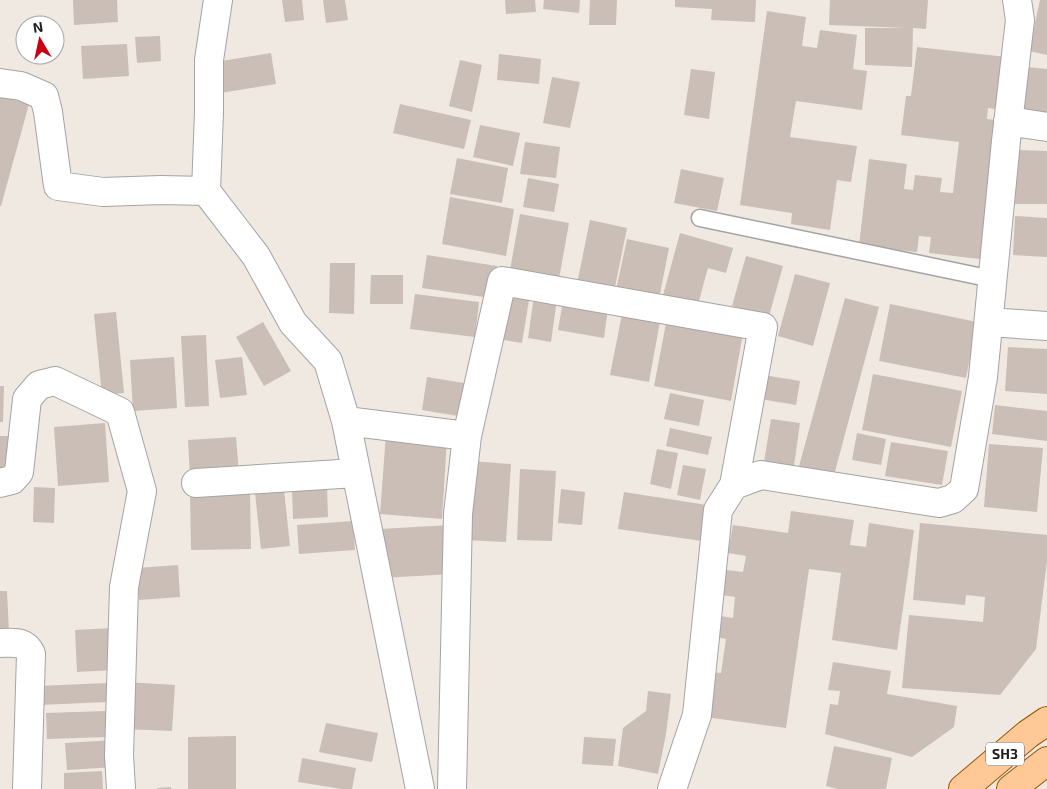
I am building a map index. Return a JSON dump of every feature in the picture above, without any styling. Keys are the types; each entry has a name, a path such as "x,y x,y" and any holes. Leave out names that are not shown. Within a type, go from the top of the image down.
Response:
{"main road":[{"name":"SH3","path":"963,789 1028,734 1047,721"},
{"name":"SH3","path":"1011,789 1047,761"}],"street":[{"path":"218,0 209,60 206,191 256,256 293,323 328,361 346,422 420,789"},
{"path":"734,486 761,475 939,503 953,499 964,489 983,377 1008,121 1020,20 1018,0"},
{"path":"0,83 21,86 44,96 58,186 103,192 206,191"},
{"path":"1008,121 1047,127"},
{"path":"452,789 458,514 467,436 502,281 763,327 734,486 718,510 697,715 672,789"},
{"path":"989,322 1047,326"},
{"path":"0,483 12,480 19,472 27,399 39,385 55,381 120,412 142,491 124,586 119,755 121,789"},
{"path":"346,422 467,436"},
{"path":"196,483 356,473"},
{"path":"0,642 19,643 28,647 31,654 27,789"}],"lane":[{"path":"700,218 992,279"}],"building":[{"path":"73,0 117,0 118,22 74,25"},
{"path":"282,0 302,0 304,20 285,22"},
{"path":"323,0 345,0 348,20 326,23"},
{"path":"505,0 535,0 536,12 506,14"},
{"path":"544,0 580,0 579,13 543,9"},
{"path":"590,0 617,0 616,25 589,25"},
{"path":"675,0 756,0 755,22 711,20 712,9 675,7"},
{"path":"830,0 928,0 926,29 913,28 912,67 865,65 865,28 908,28 829,25"},
{"path":"1040,0 1047,0 1047,55 1029,51"},
{"path":"767,11 806,17 802,46 817,48 820,30 857,35 853,69 867,71 862,110 796,101 790,137 857,146 851,182 837,180 830,230 791,224 792,213 740,205"},
{"path":"160,36 161,61 137,63 135,37"},
{"path":"127,44 129,76 83,79 81,46"},
{"path":"917,47 1007,57 1001,110 988,108 987,119 1003,121 988,260 929,253 931,237 919,236 917,252 859,246 869,159 907,164 904,189 913,190 915,175 942,178 940,192 953,193 959,142 901,135 906,96 911,96"},
{"path":"271,53 276,84 220,93 215,62"},
{"path":"499,54 541,59 539,84 497,80"},
{"path":"460,60 482,65 472,112 449,106"},
{"path":"1027,67 1047,69 1047,122 1020,118"},
{"path":"691,69 715,72 709,119 684,115"},
{"path":"552,77 580,82 570,128 543,123"},
{"path":"0,96 29,104 1,206 0,206"},
{"path":"400,104 471,120 464,149 393,133"},
{"path":"480,125 520,133 513,166 473,157"},
{"path":"525,142 560,147 556,178 520,174"},
{"path":"1017,150 1047,151 1047,204 1015,204"},
{"path":"457,158 508,168 502,203 450,194"},
{"path":"681,169 724,178 717,211 674,203"},
{"path":"528,178 559,184 554,212 523,207"},
{"path":"450,197 514,209 506,256 442,244"},
{"path":"520,214 569,223 559,279 510,270"},
{"path":"1015,216 1047,218 1047,257 1013,255"},
{"path":"590,220 627,228 614,292 577,284"},
{"path":"680,233 733,248 726,273 708,268 697,308 662,299"},
{"path":"627,239 669,248 659,299 616,290"},
{"path":"427,255 497,266 491,298 422,288"},
{"path":"746,256 783,266 769,316 732,306"},
{"path":"330,263 355,263 354,314 329,313"},
{"path":"795,274 830,283 813,346 778,336"},
{"path":"371,275 403,275 403,304 370,304"},
{"path":"415,294 479,302 475,337 410,329"},
{"path":"505,296 529,300 522,343 497,339"},
{"path":"534,296 557,299 551,342 528,338"},
{"path":"845,298 879,307 833,479 798,470"},
{"path":"563,301 608,308 604,338 558,330"},
{"path":"890,304 977,322 966,378 879,361"},
{"path":"623,309 661,316 649,382 610,375"},
{"path":"116,312 124,393 102,395 94,314"},
{"path":"667,318 743,333 731,401 654,386"},
{"path":"263,322 291,371 264,386 236,337"},
{"path":"206,335 209,406 185,407 181,336"},
{"path":"1008,347 1047,349 1047,394 1005,391"},
{"path":"174,357 177,408 133,411 130,360"},
{"path":"242,357 247,395 220,398 215,360"},
{"path":"758,374 800,381 796,405 754,398"},
{"path":"873,374 962,391 951,447 862,430"},
{"path":"427,377 470,384 464,417 422,410"},
{"path":"0,386 4,386 3,422 0,422"},
{"path":"670,393 704,400 699,426 664,419"},
{"path":"995,405 1047,411 1047,441 992,434"},
{"path":"771,419 800,423 794,466 764,462"},
{"path":"105,423 109,482 58,486 54,427"},
{"path":"670,428 712,437 708,455 666,446"},
{"path":"857,433 886,439 881,465 852,460"},
{"path":"386,434 447,439 442,519 380,514"},
{"path":"0,436 12,436 13,476 0,476"},
{"path":"236,437 239,474 190,477 188,440"},
{"path":"891,442 948,451 942,485 885,476"},
{"path":"989,444 1043,448 1037,512 984,507"},
{"path":"657,449 678,453 671,489 650,484"},
{"path":"471,461 511,464 506,542 466,540"},
{"path":"683,465 706,469 700,500 677,495"},
{"path":"520,469 556,471 552,541 517,540"},
{"path":"327,486 328,517 293,519 292,488"},
{"path":"34,487 55,488 54,523 33,522"},
{"path":"561,489 585,492 582,525 558,523"},
{"path":"284,490 290,546 261,549 255,493"},
{"path":"250,491 251,549 191,550 190,493"},
{"path":"624,492 707,505 702,541 618,529"},
{"path":"791,511 854,520 850,545 866,547 869,523 914,530 897,650 832,640 841,573 809,569 786,728 705,717 711,672 721,673 726,639 716,637 720,616 733,618 735,597 722,595 726,570 743,572 746,556 728,553 733,525 788,533"},
{"path":"353,521 355,550 299,554 297,525"},
{"path":"920,523 1047,535 1047,561 1036,649 1000,695 902,688 909,615 983,622 985,597 966,595 965,605 913,600"},
{"path":"451,525 453,574 382,578 380,529"},
{"path":"178,565 180,597 139,600 137,568"},
{"path":"0,591 7,591 9,632 0,632"},
{"path":"113,628 115,670 77,672 75,630"},
{"path":"833,662 891,671 887,694 957,706 954,727 912,757 825,734 830,704 838,705 840,691 828,690"},
{"path":"126,682 175,685 172,731 124,729"},
{"path":"107,683 108,702 39,705 38,686"},
{"path":"648,691 671,694 658,774 618,766 623,728 646,711"},
{"path":"106,711 107,737 47,739 46,713"},
{"path":"326,723 378,733 372,762 319,752"},
{"path":"236,736 236,789 188,789 188,737"},
{"path":"584,737 616,739 613,766 582,764"},
{"path":"113,740 115,767 67,770 65,743"},
{"path":"834,746 892,758 886,789 838,789 826,786"},
{"path":"302,758 356,768 352,789 298,782"},
{"path":"102,771 103,789 64,789 64,773"},
{"path":"171,787 171,789 157,789 157,788"}]}
